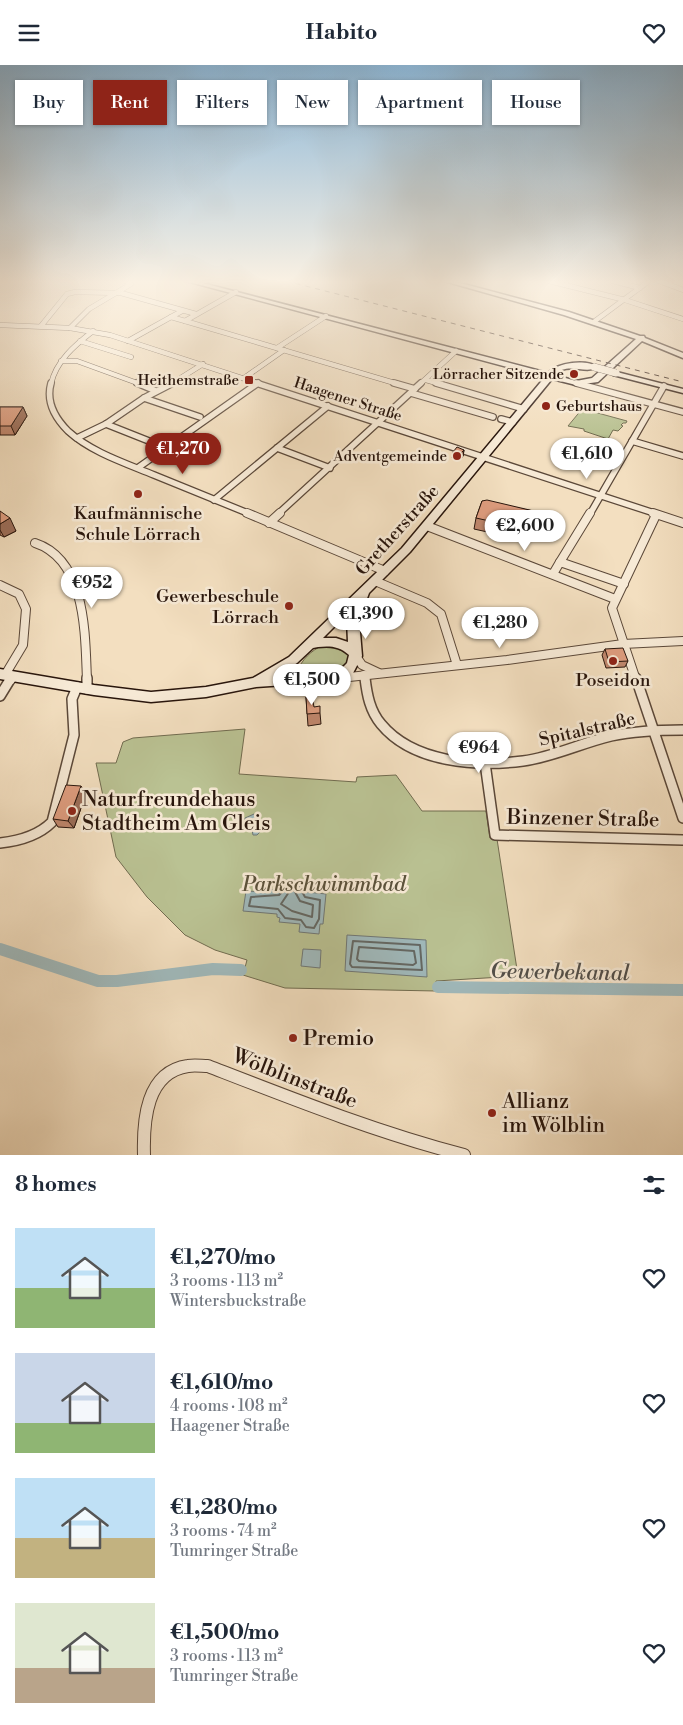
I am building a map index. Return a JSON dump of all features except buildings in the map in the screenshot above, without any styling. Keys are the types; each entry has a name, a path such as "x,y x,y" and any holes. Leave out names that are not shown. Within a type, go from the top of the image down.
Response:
{"main road":[{"path":"385,332 576,383 595,380 642,337"},
{"path":"627,332 683,357"},
{"path":"550,377 556,369 563,366 576,365 594,367 683,391"},
{"name":"Gretherstraße","path":"256,682 293,661 366,591 427,526 550,377"},
{"name":"Gretherstraße","path":"356,656 353,641 354,619 366,591"},
{"path":"6,675 134,696 170,696 219,690 256,682 340,678 352,667 356,656 342,643 328,641 311,644"},
{"path":"291,679 293,661"}],"street":[{"path":"92,332 80,341 61,361 50,383 49,400 54,413 65,429 77,438 138,467 385,571"},
{"name":"Haagener Straße","path":"96,332 203,364 683,523"},
{"path":"128,341 144,332"},
{"path":"222,332 493,417"},
{"path":"277,348 302,332"},
{"path":"80,341 131,357"},
{"path":"244,378 284,350"},
{"path":"269,523 380,423 456,351"},
{"path":"61,361 77,361 156,391"},
{"path":"77,438 106,425 144,398 165,388 203,364"},
{"path":"426,379 524,409"},
{"path":"138,467 258,383"},
{"path":"576,383 683,412"},
{"path":"553,574 601,496 664,386"},
{"path":"144,398 200,417"},
{"path":"214,499 328,406"},
{"path":"501,419 513,423"},
{"path":"106,425 159,445"},
{"path":"632,441 683,456"},
{"path":"278,448 330,468"},
{"path":"656,515 624,584 613,603 612,613 683,818"},
{"path":"427,526 615,599"},
{"path":"0,843 38,834 46,830 52,822 74,735 72,699 82,688 80,596 68,571 48,549 35,543"},
{"path":"560,562 624,584"},
{"path":"375,581 427,603 441,614 457,665"},
{"path":"0,585 12,589 19,594 26,609 23,645 6,675 0,696"},
{"path":"340,678 623,644 683,641"},
{"path":"356,656 362,665 379,673"},
{"name":"Spitalstraße","path":"364,675 370,705 375,716 403,744 427,754 456,761 485,763 524,761 622,734 683,730"},
{"name":"Binzener Straße","path":"485,763 495,835 683,840"},
{"name":"Wölblinstraße","path":"144,1155 143,1123 146,1106 156,1085 178,1069 196,1064 208,1066 335,1116 397,1137 464,1155"}],"green space":[{"path":"582,409 627,421 621,425 623,426 618,431 613,430 608,439 584,431 584,429 568,426"},
{"path":"323,645 337,645 352,656 346,667 301,675 297,672 307,656"},
{"name":"Parkschwimmbad","path":"245,729 239,774 356,782 357,777 396,775 422,811 486,811 490,838 497,839 518,976 436,981 436,991 285,988 243,975 247,960 215,950 185,935 147,897 116,857 96,763 116,763 123,742 133,738"}],"water":[{"path":"254,814 259,817 259,826 262,830 257,835 253,835 252,830 247,829 244,824 245,818"},
{"path":"290,879 303,883 307,892 326,894 323,924 320,924 319,934 299,932 300,924 279,922 280,918 277,917 277,914 243,911 246,891 265,892 266,889 277,890 284,881"},
{"path":"347,935 426,940 427,977 345,971"},
{"path":"303,949 321,950 320,968 301,966"}],"waterway":[{"name":"Gewerbekanal","path":"0,949 98,981 117,981 213,969 241,970"},
{"name":"Gewerbekanal","path":"438,987 683,990"}],"railway":[{"path":"486,332 683,382"}],"place":[{"name":"Lörracher Sitzende","path":"574,374"},
{"name":"Heithemstraße","path":"249,380"},
{"name":"Geburtshaus","path":"546,406"},
{"name":"Adventgemeinde","path":"457,456"},
{"name":"Kaufmännische Schule Lörrach","path":"138,494"},
{"name":"Gewerbeschule Lörrach","path":"289,606"},
{"name":"Poseidon","path":"613,661"},
{"name":"Naturfreundehaus Stadtheim Am Gleis","path":"72,811"},
{"name":"Premio","path":"293,1038"},
{"name":"Allianz im Wölblin","path":"492,1113"}]}
